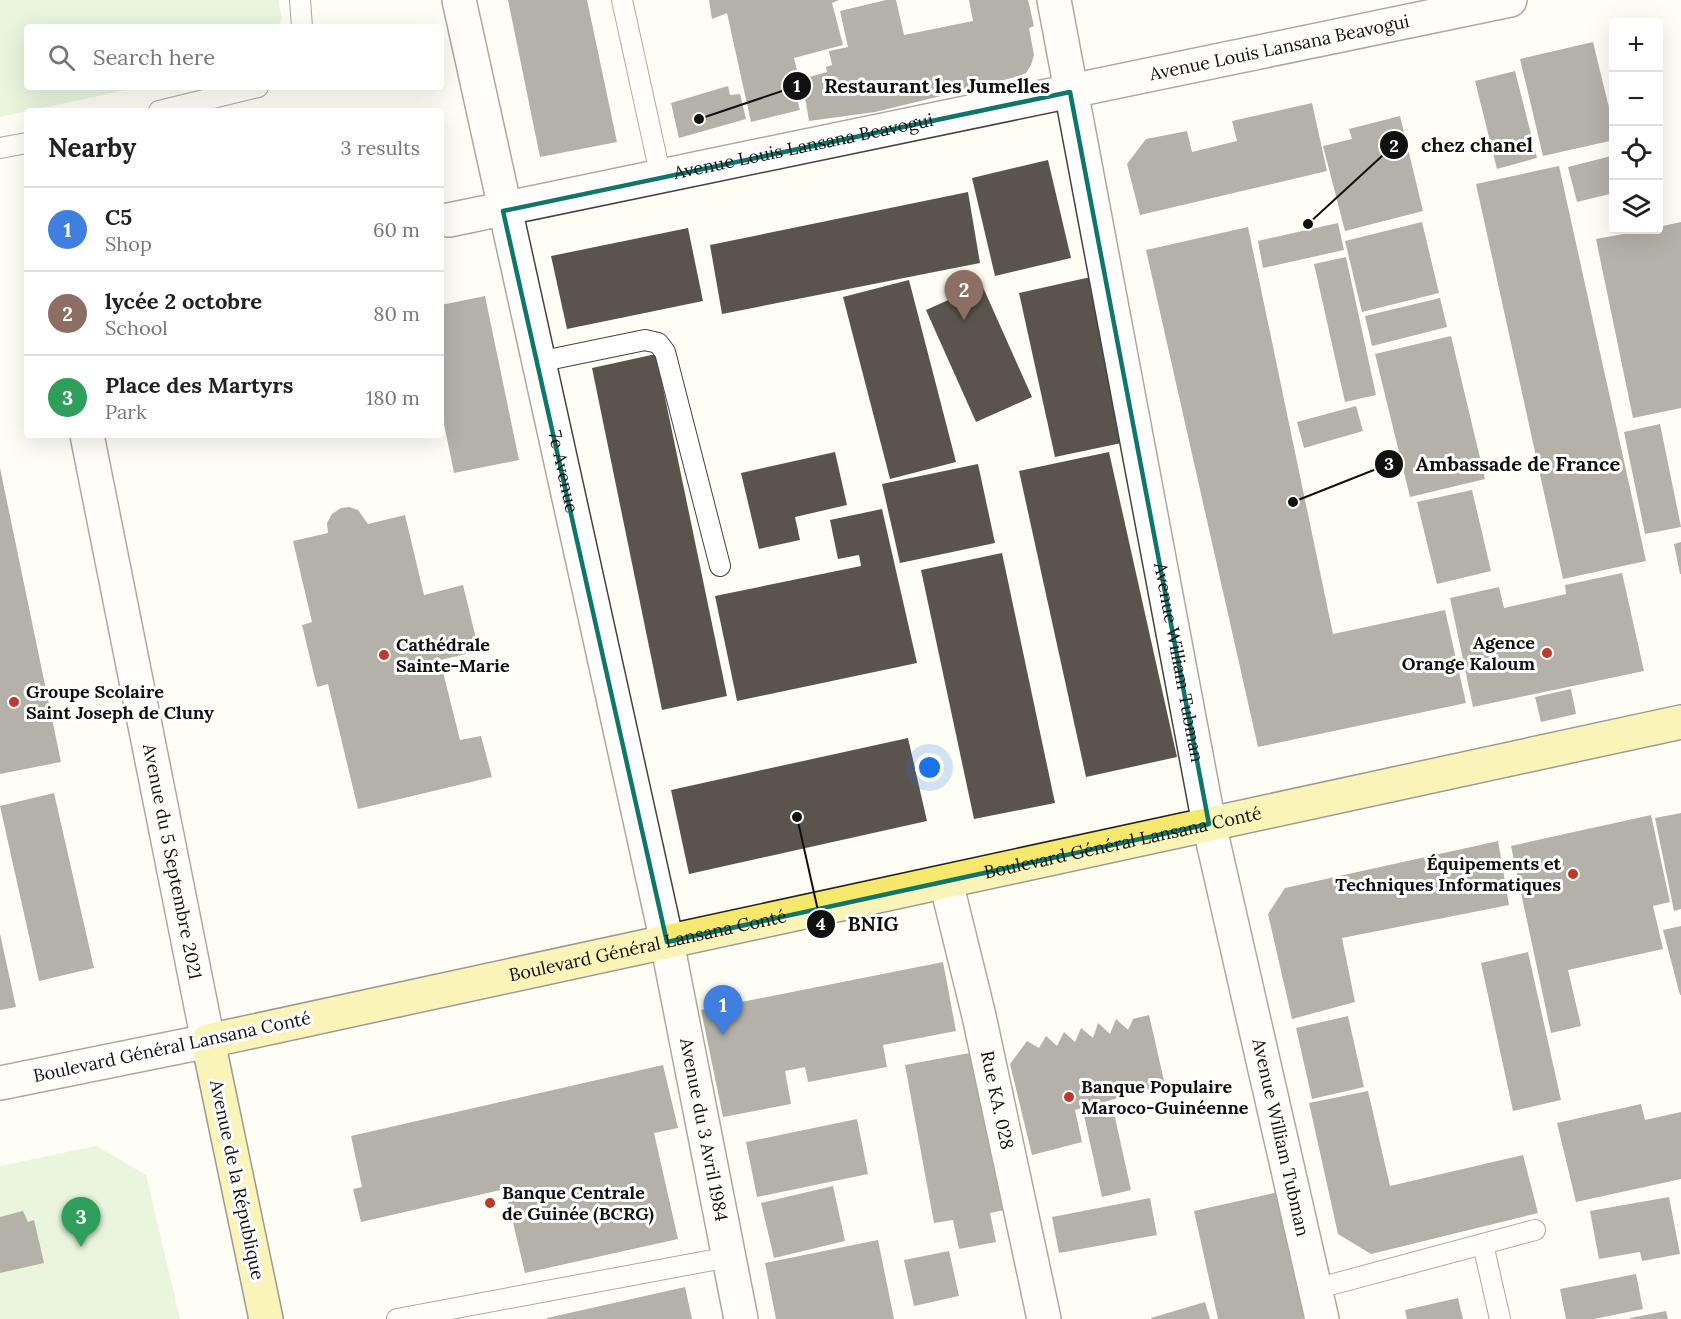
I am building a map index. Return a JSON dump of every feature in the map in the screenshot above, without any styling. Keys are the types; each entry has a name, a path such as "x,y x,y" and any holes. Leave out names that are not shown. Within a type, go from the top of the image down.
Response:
{"main road":[{"name":"Boulevard Général Lansana Conté","path":"208,1041 1681,722"},
{"name":"Avenue de la République","path":"208,1041 266,1319"}],"street":[{"name":"7e Avenue","path":"459,0 503,211 667,942"},
{"name":"Avenue William Tubman","path":"1054,0 1209,825 1318,1304"},
{"name":"Avenue Louis Lansana Beavogui","path":"449,220 503,211 1510,0"},
{"name":"Avenue du 5 Septembre 2021","path":"88,438 208,1041"},
{"name":"Rue KA. 028","path":"946,882 979,1016 1044,1319"},
{"name":"Avenue du 3 Avril 1984","path":"667,942 741,1319"},
{"name":"Boulevard Général Lansana Conté","path":"0,1083 208,1041"}],"lane":[{"path":"300,0 302,24"},
{"path":"622,0 661,178"},
{"path":"171,108 246,90"},
{"path":"0,148 24,144"},
{"path":"538,362 645,340 658,343 665,352 720,566"},
{"path":"1318,1304 1483,1244 1535,1230"},
{"path":"1483,1244 1500,1319"},
{"path":"397,1319 729,1257"}],"highlighted area":[{"path":"1070,92 1209,824 667,942 503,211"}],"green space":[{"path":"0,0 278,0 282,18 279,24 24,24 24,90 126,90 42,108 24,108 24,112 0,117"},
{"path":"96,1146 146,1175 180,1319 0,1319 0,1166"}],"building":[{"path":"508,0 587,0 617,142 540,157"},
{"path":"709,0 839,0 832,3 843,45 794,58 802,91 795,92 800,110 751,122 727,13 712,19"},
{"path":"886,0 896,0 904,35 973,21 969,0 1028,0 1034,26 1029,28 1034,55 1031,65 1026,73 1019,76 962,91 875,112 809,121 802,79 827,72 826,67 832,65 829,51 848,47 840,11"},
{"path":"1593,42 1609,108 1609,141 1543,156 1520,59"},
{"path":"1515,71 1537,158 1497,169 1475,81"},
{"path":"728,86 730,95 740,94 746,119 679,138 671,103"},
{"path":"1312,103 1327,171 1140,215 1127,164 1146,139 1187,131 1192,152 1237,141 1232,121"},
{"path":"1400,116 1423,211 1345,231 1323,146 1352,139 1349,129"},
{"path":"1609,157 1609,194 1577,202 1568,167"},
{"path":"1048,160 1071,258 995,276 972,178"},
{"path":"1559,166 1646,561 1563,579 1476,184"},
{"path":"968,192 980,263 722,314 710,245"},
{"path":"1422,222 1439,293 1362,312 1345,241"},
{"path":"1681,222 1681,408 1633,418 1596,239 1623,234 1663,234 1663,226"},
{"path":"1338,223 1344,250 1263,268 1258,241"},
{"path":"1248,227 1333,634 1445,610 1466,703 1258,747 1146,250"},
{"path":"688,228 703,301 567,329 551,256"},
{"path":"1346,257 1376,395 1345,402 1314,264"},
{"path":"1095,276 1131,441 1055,457 1019,293"},
{"path":"909,280 956,462 890,479 843,297"},
{"path":"982,285 1032,397 976,422 926,310"},
{"path":"485,296 519,460 454,473 444,424 444,304"},
{"path":"1440,298 1447,327 1372,346 1365,316"},
{"path":"1451,336 1485,479 1410,497 1375,354"},
{"path":"656,354 727,696 662,710 592,368"},
{"path":"1356,406 1363,431 1304,448 1297,422"},
{"path":"1660,424 1681,527 1645,534 1624,432"},
{"path":"835,452 847,505 795,517 800,540 759,549 741,473"},
{"path":"1109,452 1177,757 1086,777 1019,471"},
{"path":"978,464 995,543 900,563 882,484"},
{"path":"0,468 61,762 0,774"},
{"path":"1472,490 1491,571 1437,584 1417,502"},
{"name":"Cathédrale Sainte-Marie","path":"349,507 358,510 368,524 405,515 424,595 463,585 479,651 440,660 460,740 481,736 492,777 358,809 328,684 317,687 302,625 312,622 293,541 328,533 327,523 332,514 341,508"},
{"path":"882,509 917,663 737,701 715,596 861,566 859,555 838,559 830,520"},
{"path":"1681,542 1681,574 1680,574 1674,544"},
{"path":"1002,553 1055,803 974,819 921,570"},
{"path":"1622,573 1644,671 1473,707 1450,598 1499,587 1504,608 1566,594 1565,585"},
{"path":"1571,689 1576,714 1541,722 1535,697"},
{"path":"908,738 927,821 689,874 671,790"},
{"path":"54,793 94,968 39,981 0,806"},
{"path":"1681,813 1681,909 1674,911 1655,818"},
{"path":"1651,815 1670,902 1653,906 1663,949 1568,970 1581,1026 1551,1033 1511,846"},
{"path":"1498,841 1509,905 1342,938 1355,1002 1292,1019 1268,914 1285,888"},
{"path":"1681,926 1681,995 1680,995 1663,930"},
{"path":"0,934 16,1007 0,1010"},
{"path":"1528,952 1561,1100 1513,1111 1481,963"},
{"path":"943,962 956,1031 883,1045 887,1067 808,1082 805,1067 785,1071 791,1104 723,1117 701,1010"},
{"name":"Banque Populaire Maroco-Guinéenne","path":"1149,1015 1165,1085 1075,1110 1082,1142 1032,1155 1010,1064 1027,1041 1039,1048 1046,1036 1057,1046 1064,1032 1075,1042 1081,1028 1093,1038 1098,1023 1110,1034 1116,1019 1128,1030 1133,1019"},
{"path":"1348,1016 1364,1087 1312,1099 1296,1028"},
{"path":"975,1052 1005,1210 990,1213 996,1242 959,1249 953,1220 934,1223 905,1065"},
{"path":"663,1065 678,1128 654,1133 678,1239 525,1273 505,1189 361,1222 353,1189 362,1187 351,1136"},
{"path":"1368,1091 1390,1186 1523,1155 1538,1213 1371,1254 1338,1234 1309,1103"},
{"path":"1112,1104 1131,1190 1102,1197 1083,1111"},
{"path":"1641,1104 1645,1120 1681,1112 1681,1179 1576,1202 1557,1123"},
{"path":"857,1119 868,1174 757,1197 746,1142"},
{"path":"833,1186 845,1241 774,1258 761,1203"},
{"path":"1287,1190 1315,1319 1218,1319 1194,1211"},
{"path":"1669,1197 1680,1254 1642,1261 1640,1252 1599,1259 1590,1211"},
{"path":"1150,1198 1157,1235 1059,1253 1052,1217"},
{"path":"23,1211 28,1222 34,1220 44,1263 0,1273 0,1217"},
{"path":"878,1240 894,1319 776,1319 765,1263"},
{"path":"949,1251 959,1296 914,1306 904,1260"},
{"path":"1636,1274 1643,1309 1594,1319 1566,1319 1560,1289"},
{"path":"685,1287 692,1319 547,1319 547,1318"},
{"path":"1458,1298 1463,1319 1407,1319 1405,1310"},
{"path":"1205,1302 1210,1319 1151,1319 1151,1318"},
{"path":"1666,1311 1668,1319 1630,1319 1630,1318"}],"place":[{"name":"Restaurant les Jumelles","path":"699,119"},
{"name":"chez chanel","path":"1308,224"},
{"name":"lycée 2 octobre","path":"964,320"},
{"name":"Ambassade de France","path":"1293,502"},
{"name":"Agence Orange Kaloum","path":"1547,653"},
{"name":"Cathédrale Sainte-Marie","path":"384,655"},
{"name":"Groupe Scolaire Saint Joseph de Cluny","path":"14,702"},
{"name":"BNIG","path":"797,817"},
{"name":"Équipements et Techniques Informatiques","path":"1573,874"},
{"name":"C5","path":"723,1035"},
{"name":"Banque Populaire Maroco-Guinéenne","path":"1069,1097"},
{"name":"Banque Centrale de Guinée (BCRG)","path":"490,1203"},
{"name":"Place des Martyrs","path":"81,1247"}]}
